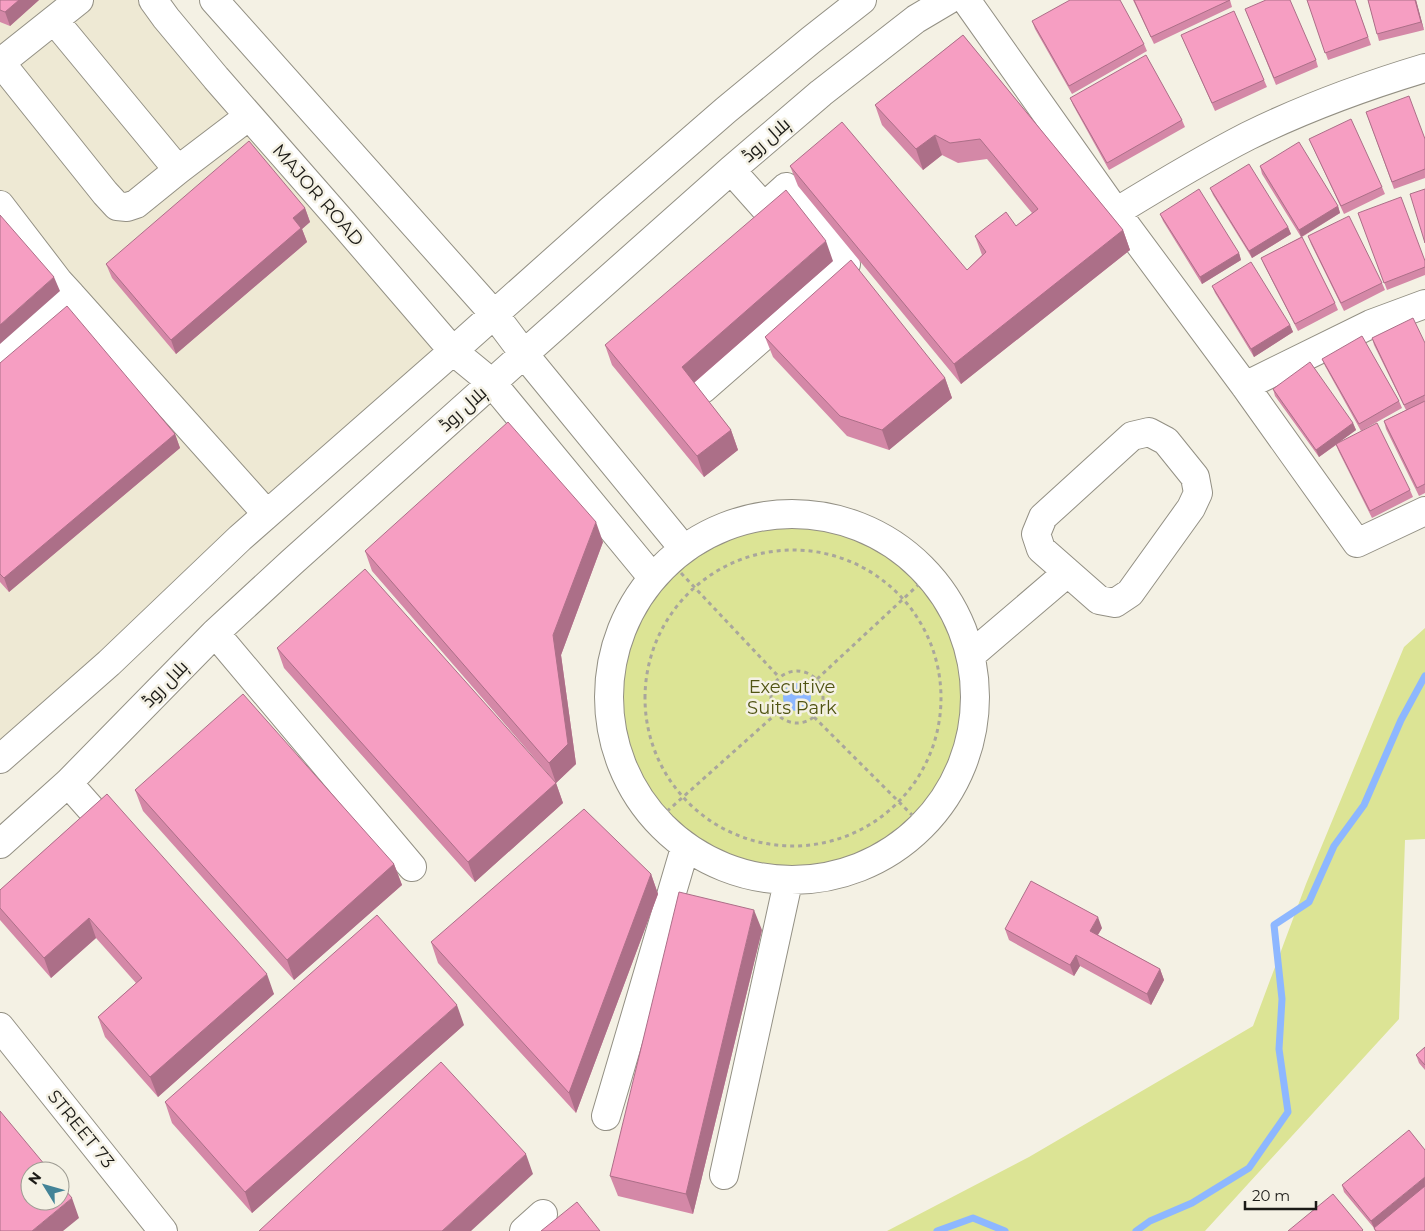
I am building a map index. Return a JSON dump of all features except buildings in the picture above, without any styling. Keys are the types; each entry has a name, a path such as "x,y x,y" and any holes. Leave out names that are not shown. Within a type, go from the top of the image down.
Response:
{"street":[{"path":"79,0 0,63 117,206 136,204 249,116"},
{"name":"MAJOR ROAD","path":"153,0 249,116 453,351 492,383 668,562"},
{"path":"214,0 494,314 524,354 668,562"},
{"path":"0,759 109,662 240,538 494,314 726,110 862,0"},
{"name":"ہلال روڈ","path":"0,844 68,783 214,633 524,354 731,170 821,93 916,19 948,0"},
{"path":"966,0 1116,212 1245,386 1357,543 1425,511"},
{"path":"54,20 178,170"},
{"path":"1116,212 1181,172 1248,136 1318,105 1389,78 1425,68"},
{"path":"703,389 846,264 786,187 764,207 731,170"},
{"path":"0,205 59,282 267,514"},
{"path":"0,356 71,295"},
{"path":"1245,386 1371,324 1425,304"},
{"path":"1148,432 1166,441 1195,477 1198,493 1191,508 1130,593 1115,602 1099,600 1067,573 1041,549 1036,534 1043,517 1132,436 1148,432"},
{"path":"784,513 838,518 888,540 930,574 956,612 971,655 976,701 969,746 951,789 923,826 884,857 838,876 788,882 734,873 685,848 655,822 625,778 609,727 609,674 623,623 668,562 731,523 784,513"},
{"path":"971,655 1067,573"},
{"path":"214,633 412,867"},
{"path":"68,783 134,857"},
{"path":"606,1116 685,848"},
{"path":"724,1175 788,882"},
{"name":"STREET 73","path":"0,1027 163,1231"}],"path":[{"path":"778,549 825,551 868,568 905,598 929,635 941,678 940,723 926,766 899,802 867,827 830,842 790,847 750,841 713,824 682,798 657,759 644,714 647,667 664,623 694,586 733,561 769,551 778,549"},
{"path":"668,562 694,586 779,677"},
{"path":"817,679 930,574"},
{"path":"798,670 806,671 817,679 823,691 824,699 819,712 814,718 794,723 781,718 777,714 771,701 771,695 772,688 779,677 798,670"},
{"path":"655,822 777,714"},
{"path":"814,718 923,826"}],"shaded area":[{"path":"0,0 158,0 453,351 0,755"}],"green space":[{"name":"Executive Suits Park","path":"775,528 809,528 841,535 872,548 886,556 912,577 933,603 948,632 958,664 961,680 961,714 958,730 948,762 933,791 912,817 886,838 841,859 809,866 775,866 743,859 712,846 685,828 661,804 643,777 630,746 623,714 623,680 630,648 643,617 661,590 685,566 712,548 743,535"},
{"path":"1425,628 1425,839 1405,840 1399,1019 1205,1231 887,1231 1029,1157 1253,1026 1306,884 1404,647"}],"water":[{"path":"797,683 807,687 811,697 807,707 797,711 787,707 783,697 787,687"}],"waterway":[{"path":"1136,1231 1150,1221 1192,1203 1249,1168 1288,1112 1279,1049 1282,999 1274,925 1309,902 1334,846 1364,805 1401,720 1425,676"},
{"path":"937,1231 973,1218 1005,1231"}]}
